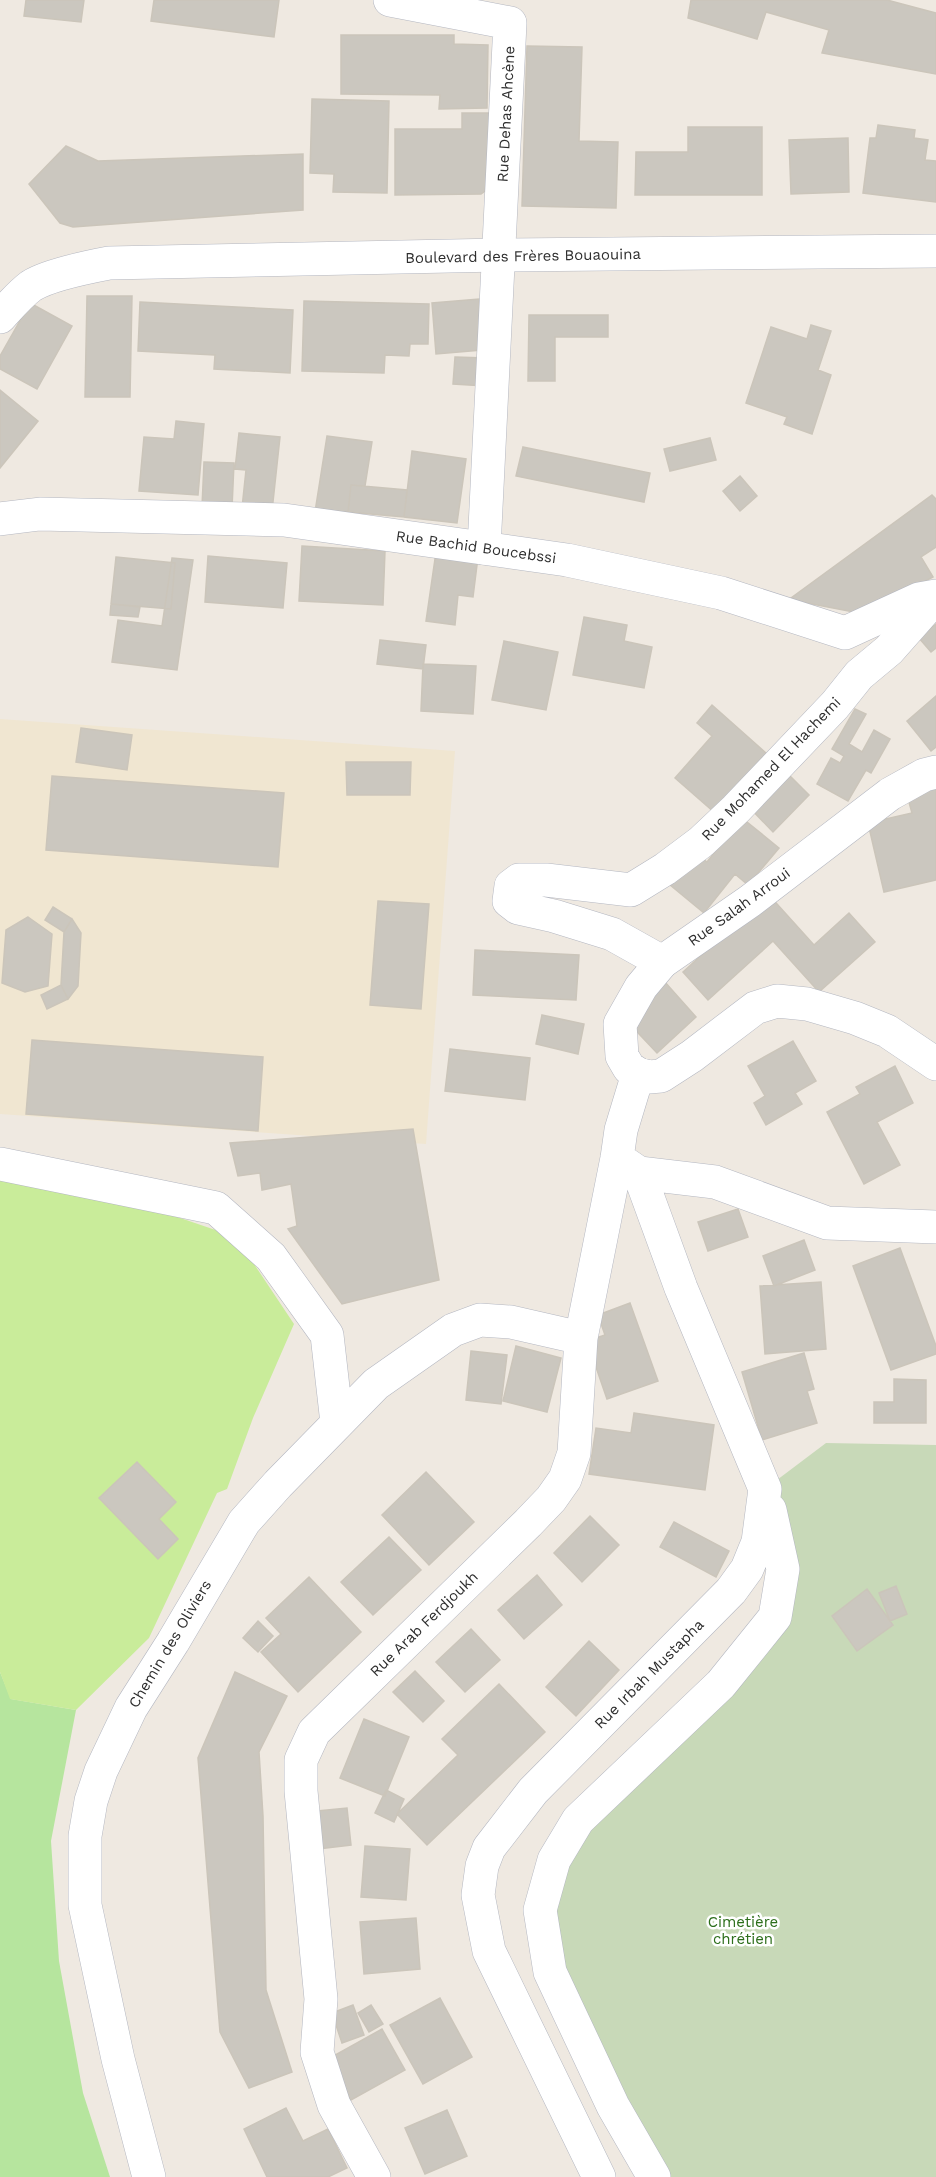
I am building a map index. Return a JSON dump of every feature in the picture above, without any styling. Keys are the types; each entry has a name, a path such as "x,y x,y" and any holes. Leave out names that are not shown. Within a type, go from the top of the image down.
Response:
{"street":[{"name":"Rue Dehas Ahcène","path":"390,0 510,23 500,255"},
{"name":"Boulevard des Frères Bouaouina","path":"0,317 15,299 33,284 80,269 110,263 500,255 936,251"},
{"path":"484,548 500,255"},
{"name":"Rue Bachid Boucebssi","path":"0,519 40,514 284,520 567,560 721,593 844,633 919,599 936,597"},
{"name":"Rue Mohamed El Hachemi","path":"662,962 612,934 554,916 518,908 509,901 511,886 519,880 546,880 631,890 665,869 701,842 736,809 835,705 859,675 889,650 936,597"},
{"name":"Rue Salah Arroui","path":"644,1076 629,1068 622,1056 620,1024 641,987 662,962 750,901 890,794 924,775 936,772"},
{"path":"644,1076 661,1076 692,1056 754,1008 777,1001 807,1004 855,1018 887,1031 936,1064"},
{"name":"Rue Arab Ferdjoukh","path":"374,2177 334,2105 317,2052 321,1999 301,1791 301,1760 314,1732 528,1523 551,1499 565,1479 574,1453 581,1338 628,1166 621,1130 644,1076"},
{"path":"0,1164 216,1208 271,1257 327,1335 337,1423"},
{"path":"628,1166 716,1182 827,1223 936,1227"},
{"path":"628,1166 765,1489 783,1569 775,1617 721,1684 578,1820 554,1860 540,1910 550,1972 614,2106 654,2177"},
{"name":"Chemin des Oliviers","path":"149,2177 118,2060 85,1905 84,1836 91,1800 101,1771 131,1708 244,1522 376,1384 453,1330 480,1320 511,1322 581,1338"},
{"name":"Rue Irbah Mustapha","path":"599,2177 489,1952 477,1895 482,1866 489,1848 533,1791 731,1591 747,1569 758,1542 765,1489"}],"shaded area":[{"path":"0,719 455,751 426,1144 0,1114"}],"green space":[{"path":"0,1175 151,1208 236,1237 294,1324 253,1418 227,1489 217,1493 149,1638 76,1710 10,1699 0,1672"},
{"name":"Cimetière chrétien","path":"826,1443 936,1445 936,2177 654,2177 550,1972 554,1860 775,1617 765,1489"},
{"path":"0,1672 11,1699 76,1710 51,1841 59,1961 83,2093 110,2177 0,2177"}],"building":[{"path":"26,0 84,0 81,22 24,16"},
{"path":"154,0 279,0 274,37 151,21"},
{"path":"691,0 887,0 936,13 936,74 822,53 829,30 766,12 757,39 688,18"},
{"path":"341,35 454,35 454,44 488,45 487,108 439,109 440,95 341,94"},
{"path":"527,46 582,47 579,141 618,142 616,208 522,206"},
{"path":"312,99 389,101 387,193 333,192 334,174 310,173"},
{"path":"462,113 493,113 493,185 481,194 395,195 395,129 462,129"},
{"path":"878,125 915,130 914,138 928,140 925,160 936,161 936,202 863,193 870,138 876,138"},
{"path":"688,127 762,127 762,195 635,195 636,152 688,152"},
{"path":"848,138 849,192 791,194 789,140"},
{"path":"66,146 98,161 303,154 303,210 73,227 60,223 29,184"},
{"path":"87,296 132,296 130,397 85,397"},
{"path":"479,299 482,350 436,354 432,303"},
{"path":"304,301 429,304 428,344 410,344 409,356 385,355 384,373 302,371"},
{"path":"140,302 293,310 290,373 214,369 215,355 138,351"},
{"path":"30,303 72,326 37,389 0,369 0,356"},
{"path":"529,315 608,315 608,337 555,337 555,381 528,381"},
{"path":"811,325 831,331 818,370 831,375 812,434 784,424 787,417 746,403 771,327 807,339"},
{"path":"455,357 486,358 485,386 453,384"},
{"path":"0,390 38,421 0,468"},
{"path":"176,421 204,424 198,495 139,491 144,437 174,439"},
{"path":"239,433 280,437 272,511 242,508 246,470 235,469"},
{"path":"327,436 372,442 365,486 351,485 348,512 315,512"},
{"path":"710,438 716,460 670,471 664,449"},
{"path":"523,447 650,473 644,502 516,476"},
{"path":"412,451 466,459 457,523 404,517"},
{"path":"204,462 234,463 232,508 202,507"},
{"path":"740,476 757,496 740,511 723,491"},
{"path":"351,485 407,490 404,517 348,512"},
{"path":"932,495 936,499 936,547 921,557 933,577 864,614 791,598"},
{"path":"302,546 385,551 383,605 299,601"},
{"path":"436,552 478,557 473,597 458,595 455,625 426,621"},
{"path":"208,556 287,563 283,608 205,602"},
{"path":"116,557 175,563 171,609 111,604"},
{"path":"172,558 193,560 177,670 112,662 118,620 162,626"},
{"path":"111,604 140,607 138,617 110,615"},
{"path":"584,617 627,625 624,641 652,647 644,688 573,675"},
{"path":"936,624 936,648 931,652 919,638"},
{"path":"380,640 426,645 423,669 377,664"},
{"path":"504,641 558,652 546,710 492,700"},
{"path":"423,664 476,666 473,714 421,711"},
{"path":"936,696 936,747 931,751 907,721"},
{"path":"712,705 766,753 715,813 675,778 712,736 697,723"},
{"path":"855,709 866,714 849,744 862,752 874,730 890,739 871,773 866,770 848,801 817,784 831,758 840,763 844,756 832,749"},
{"path":"81,728 132,735 127,770 76,762"},
{"path":"346,762 411,762 410,795 347,795"},
{"path":"785,771 809,795 773,832 749,807"},
{"path":"52,776 284,793 278,867 46,850"},
{"path":"936,788 936,880 884,892 868,823 912,813 907,795"},
{"path":"742,818 779,848 748,885 735,874 704,913 670,885 695,853 707,862"},
{"path":"768,894 814,945 849,913 875,942 819,992 773,941 708,1000 683,972"},
{"path":"378,901 429,904 421,1009 370,1005"},
{"path":"53,907 72,919 64,932 45,920"},
{"path":"28,917 52,934 48,986 25,992 2,983 6,930"},
{"path":"72,919 81,933 78,986 68,999 61,985 64,932"},
{"path":"475,950 579,955 576,1000 473,995"},
{"path":"664,981 696,1017 657,1053 624,1018"},
{"path":"61,985 68,999 47,1009 41,995"},
{"path":"542,1015 584,1024 578,1054 536,1044"},
{"path":"32,1040 263,1057 258,1131 26,1114"},
{"path":"793,1041 816,1081 795,1093 802,1104 766,1125 754,1103 765,1096 748,1066"},
{"path":"450,1049 530,1058 525,1100 445,1091"},
{"path":"895,1066 913,1103 877,1122 900,1165 864,1184 827,1112 860,1094 856,1087"},
{"path":"413,1129 439,1280 342,1304 288,1229 297,1226 291,1184 262,1190 260,1173 238,1176 230,1143"},
{"path":"738,1209 748,1237 708,1251 698,1222"},
{"path":"804,1240 815,1270 774,1286 763,1256"},
{"path":"900,1248 936,1346 936,1354 891,1370 853,1266"},
{"path":"821,1282 826,1349 765,1354 760,1286"},
{"path":"630,1303 658,1381 607,1399 587,1341 605,1335 598,1315"},
{"path":"516,1346 561,1358 547,1412 503,1401"},
{"path":"471,1351 507,1355 501,1404 466,1400"},
{"path":"804,1353 814,1389 807,1391 817,1423 762,1440 742,1372"},
{"path":"894,1379 926,1380 926,1423 874,1423 874,1402 894,1402"},
{"path":"634,1413 714,1425 705,1490 589,1474 596,1428 631,1433"},
{"path":"137,1462 176,1502 159,1519 178,1539 158,1559 99,1498"},
{"path":"426,1472 474,1522 429,1565 382,1515"},
{"path":"590,1516 619,1545 582,1582 554,1553"},
{"path":"674,1522 729,1551 716,1577 660,1547"},
{"path":"389,1537 421,1570 373,1615 341,1582"},
{"path":"537,1575 562,1605 524,1639 498,1610"},
{"path":"309,1577 361,1632 298,1692 261,1652 281,1634 266,1618"},
{"path":"896,1586 907,1614 890,1621 879,1593"},
{"path":"867,1589 893,1625 857,1651 832,1616"},
{"path":"258,1621 273,1636 258,1652 243,1638"},
{"path":"471,1629 500,1660 465,1692 436,1662"},
{"path":"589,1641 619,1670 576,1716 546,1687"},
{"path":"415,1671 444,1701 423,1722 393,1692"},
{"path":"235,1672 287,1696 259,1752 263,1816 266,1990 292,2072 249,2088 220,2032 198,1758"},
{"path":"499,1684 545,1732 427,1845 397,1814 458,1755 442,1739"},
{"path":"364,1719 409,1737 385,1796 340,1778"},
{"path":"386,1790 404,1799 394,1822 375,1813"},
{"path":"347,1808 351,1845 310,1850 307,1812"},
{"path":"365,1846 410,1849 406,1900 361,1897"},
{"path":"416,1918 420,1969 364,1974 360,1922"},
{"path":"440,1998 472,2057 423,2084 390,2025"},
{"path":"353,2005 364,2035 342,2043 332,2013"},
{"path":"371,2005 383,2024 369,2032 358,2013"},
{"path":"382,2029 405,2070 351,2100 328,2059"},
{"path":"286,2108 303,2141 328,2129 347,2168 328,2177 267,2177 244,2129"},
{"path":"447,2110 467,2156 425,2174 405,2128"}]}
